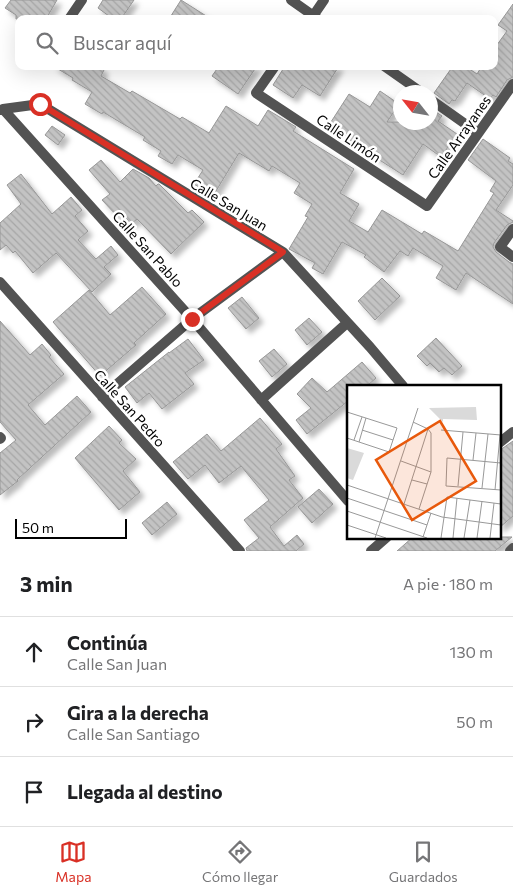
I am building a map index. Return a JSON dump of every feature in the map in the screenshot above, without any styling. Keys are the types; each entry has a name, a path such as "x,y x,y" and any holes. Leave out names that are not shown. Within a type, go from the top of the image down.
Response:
{"street":[{"path":"72,15 82,0"},
{"path":"291,0 310,15"},
{"path":"316,15 324,0"},
{"name":"Calle Limón","path":"272,70 256,93 427,206"},
{"path":"390,70 412,85"},
{"name":"Calle Arrayanes","path":"427,206 513,84"},
{"name":"Calle San Juan","path":"2,110 40,104 283,252 402,385"},
{"path":"438,105 478,133"},
{"name":"Calle San Pablo","path":"2,110 192,319 347,500"},
{"path":"513,229 500,247 513,257"},
{"path":"102,396 192,319 283,252"},
{"name":"Calle San Pedro","path":"0,282 240,551"},
{"path":"262,400 347,323"},
{"path":"500,443 513,432"},
{"path":"371,551 383,539"},
{"path":"510,551 513,548"}],"building":[{"path":"11,0 57,0 48,15 16,15 5,8"},
{"path":"103,0 134,0 124,15 108,15 98,8"},
{"path":"181,0 205,15 172,15"},
{"path":"513,4 513,77 507,80 496,97 493,95 490,99 467,83 455,101 452,100 449,104 438,96 438,87 450,70 471,70 477,74 480,70 498,70 498,43 507,31 498,25"},
{"path":"60,70 104,70 101,76 130,93 132,91 180,119 182,117 209,133 226,106 258,126 268,110 296,127 293,131 354,169 340,193 359,204 349,221 368,232 382,210 422,234 424,231 458,251 494,193 490,191 496,181 468,160 483,139 510,158 508,161 513,164 513,185 496,210 513,222 507,225 493,247 496,252 513,264 513,304 466,273 456,290 436,278 443,266 413,248 408,256 400,251 384,272 364,257 366,255 342,242 323,274 312,268 315,263 289,249 308,217 305,216 312,204 294,193 300,183 272,166 269,171 239,153 213,196 194,184 203,170 178,155 172,164 158,156 161,151 143,140 145,137 103,112 102,114 85,104 92,92 72,80 73,78"},
{"path":"216,70 254,70 238,94 212,76"},
{"path":"282,70 336,70 320,96 302,85 293,98 273,85"},
{"path":"380,91 393,100 393,113 387,122 393,122 393,130 438,130 438,121 457,134 441,157 423,144 403,175 345,138 346,136 329,125 349,94 370,107"},
{"path":"52,126 65,135 58,145 45,135"},
{"path":"101,160 120,182 133,169 149,178 156,186 159,184 188,213 192,210 204,222 171,254 137,219 131,224 122,213 118,217 102,200 110,194 89,170"},
{"path":"21,174 52,214 71,197 82,210 75,216 88,231 78,240 96,259 111,246 118,255 104,267 111,274 92,292 56,253 33,273 15,251 13,253 6,245 0,250 0,223 21,204 7,185"},
{"path":"382,278 400,296 375,320 358,301"},
{"path":"142,287 166,314 134,343 136,345 100,376 53,322 89,290 110,315"},
{"path":"242,297 259,318 246,329 228,308"},
{"path":"309,318 322,332 307,345 295,330"},
{"path":"0,321 30,355 42,344 51,355 49,357 64,374 28,405 45,425 77,396 91,412 18,481 0,495 0,453 16,440 0,422"},
{"path":"436,338 462,366 452,375 444,368 439,372 430,363 427,366 417,356"},
{"path":"188,339 204,360 185,373 194,384 162,409 149,393 137,403 125,387"},
{"path":"274,349 287,364 272,377 259,361"},
{"path":"362,362 376,378 368,385 347,385 347,402 307,434 296,420 311,408 297,394 312,378 327,392"},
{"path":"260,418 282,444 276,449 295,476 289,480 303,498 270,527 284,546 297,535 304,544 296,551 247,551 246,548 259,538 244,520 269,500 241,466 219,483 205,465 188,479 173,462 207,434 221,451"},
{"path":"109,426 122,440 119,443 136,459 123,471 140,492 119,510 75,458"},
{"path":"513,441 513,516 500,527 500,450"},
{"path":"319,489 333,504 312,523 298,507"},
{"path":"167,502 177,514 152,535 142,523"},
{"path":"512,537 495,551 397,551 412,538"}],"route":[{"path":"40,104 283,252 192,319"}]}
